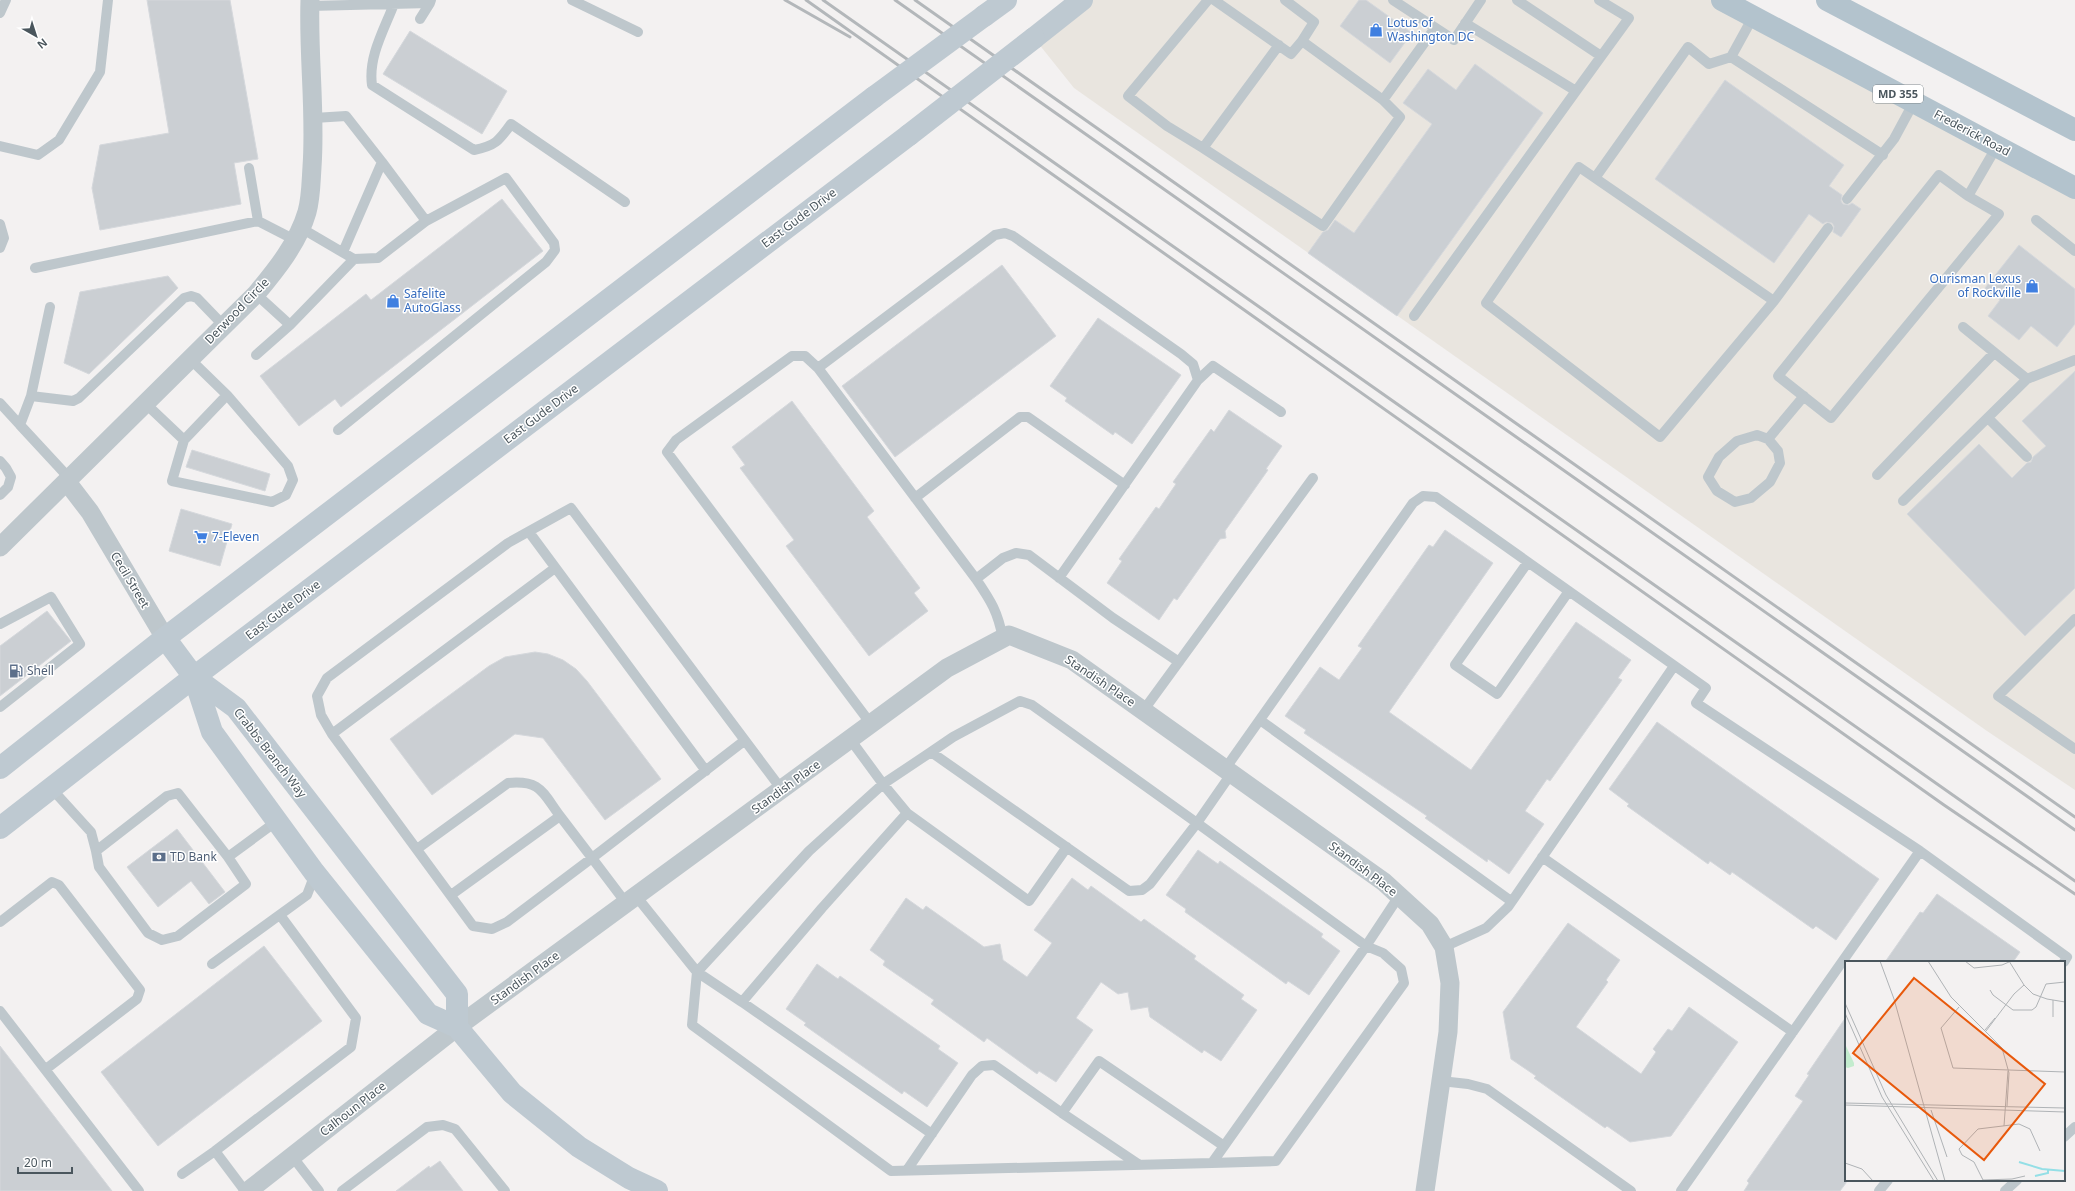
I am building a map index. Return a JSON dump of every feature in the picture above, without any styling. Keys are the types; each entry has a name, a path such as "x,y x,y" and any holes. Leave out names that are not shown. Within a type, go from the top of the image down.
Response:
{"main road":[{"path":"0,768 166,638 874,96 1006,0"},
{"name":"East Gude Drive","path":"0,828 194,677 909,135 1082,0"},
{"name":"Frederick Road","path":"1722,0 2075,188"},
{"path":"1827,0 2075,130"},
{"name":"Cecil Street","path":"166,638 194,677"},
{"path":"194,677 212,732 316,874 428,1014 457,1027 512,1093 579,1147 628,1182 657,1191"},
{"name":"Crabbs Branch Way","path":"194,677 236,708 457,994 457,1027"}],"street":[{"name":"Derwood Circle","path":"1,545 69,480 256,294 275,271 298,234 310,200 314,118 310,3"},
{"name":"Cecil Street","path":"69,480 166,638"},
{"name":"Standish Place","path":"457,1027 947,668 1009,635 1072,660 1384,882 1430,924 1444,947 1450,983 1448,1032 1426,1191"},
{"name":"Calhoun Place","path":"246,1191 457,1027"}],"lane":[{"path":"0,13 6,0"},
{"path":"0,146 38,155 59,140 100,72 108,0"},
{"path":"572,0 638,32"},
{"path":"1208,0 1128,96 1167,126 1323,226 1400,117 1383,100 1302,40"},
{"path":"1214,0 1291,54 1314,22 1285,0"},
{"path":"1393,0 1454,40 1481,0"},
{"path":"1517,0 1601,56"},
{"path":"1414,316 1629,18 1599,0"},
{"path":"310,3 394,4 431,1"},
{"path":"420,19 431,1"},
{"path":"394,4 372,59 370,72 372,85 474,150 488,148 498,142 511,124 625,202"},
{"path":"1595,178 1688,47 1710,64 1731,57 1753,16"},
{"path":"1465,23 1576,91"},
{"path":"1383,100 1435,28"},
{"path":"1203,148 1279,46"},
{"path":"1731,57 1883,155"},
{"path":"1848,200 1894,139 1914,102"},
{"path":"314,118 346,116 426,221"},
{"path":"1968,196 1997,146"},
{"path":"343,252 382,162"},
{"path":"1774,301 1579,167 1486,303 1660,437 1774,301 1828,228"},
{"path":"249,168 258,221"},
{"path":"1939,175 1968,196 1999,214 1831,418 1778,376 1939,175"},
{"path":"34,268 258,221 298,234 343,252 354,259 378,258 426,221 506,178 554,243 555,250 546,262 338,430"},
{"path":"2036,220 2075,251"},
{"path":"0,224 4,238 0,248"},
{"path":"818,368 995,235 1005,233 1013,236 1181,354 1193,364 1198,380"},
{"path":"256,355 290,325 354,259"},
{"path":"256,294 290,325"},
{"path":"31,396 73,401 79,398 184,298 191,296 197,298 224,326"},
{"path":"20,425 31,396 50,307"},
{"path":"1963,327 2027,379"},
{"path":"1877,475 1994,353"},
{"path":"871,724 667,452 676,440 792,356 805,356 818,368 976,579 992,601 1000,621 1003,639"},
{"path":"190,359 227,395 288,466 293,480 286,495 272,502 172,481 184,440 227,395"},
{"path":"1903,501 2027,379 2075,360"},
{"path":"1059,578 1198,380 1214,366 1281,412"},
{"path":"1768,439 1804,396"},
{"path":"0,403 69,480"},
{"path":"146,404 184,440"},
{"path":"915,498 1020,417 1028,417 1124,485"},
{"path":"1988,418 2027,457"},
{"path":"1757,435 1768,439 1778,451 1780,463 1770,482 1751,498 1735,502 1717,491 1708,477 1718,457 1737,441 1757,435"},
{"path":"0,461 11,477 8,487 0,495"},
{"path":"1143,711 1313,478"},
{"path":"931,752 1129,891 1142,890 1150,884 1197,823 1260,720 1413,503 1423,496 1436,497 1706,688 1696,703 1920,851 2067,957 2065,961"},
{"path":"744,741 507,922 492,929 473,926 332,734 321,715 317,696 327,678 508,543 571,508 782,790"},
{"path":"529,532 706,771"},
{"path":"976,579 1003,558 1016,553 1029,555 1113,618 1178,662"},
{"path":"1528,562 1455,665 1497,694 1569,591"},
{"path":"332,734 555,568"},
{"path":"0,708 80,644 51,597 1,621"},
{"path":"2075,619 1998,696 2075,749"},
{"path":"1444,947 1486,928 1511,901 1674,666"},
{"path":"1020,701 1032,705 1366,946 1383,954 1401,969 1404,983 1276,1161 891,1171 692,1025 697,972 809,851 883,784 931,752 953,738 1020,701"},
{"path":"1260,720 1511,901"},
{"path":"850,739 883,784 907,812 1029,901 1067,847"},
{"path":"417,849 508,783 526,782 538,787 592,858 697,972 932,1134"},
{"path":"51,788 91,832 99,867 148,933 162,940 178,936 246,884 178,793 167,796 96,851"},
{"path":"742,1002 822,908 907,812"},
{"path":"451,895 560,816"},
{"path":"228,858 276,821"},
{"path":"1681,1191 1920,851"},
{"path":"1542,857 1793,1032"},
{"path":"212,964 307,895 316,874"},
{"path":"0,922 52,882 59,885 140,990 137,999 46,1069"},
{"path":"1212,1162 1366,946 1399,896"},
{"path":"182,1174 215,1151 351,1047 356,1018 280,915"},
{"path":"0,1010 139,1191"},
{"path":"1062,1113 1099,1061 1224,1146"},
{"path":"907,1170 972,1075 982,1066 994,1065 1138,1164"},
{"path":"1441,1081 1468,1084 1487,1089 1631,1191"},
{"path":"342,1191 427,1127 442,1125 455,1129 505,1191"},
{"path":"2065,1136 2075,1127"},
{"path":"215,1151 246,1191"},
{"path":"292,1156 319,1191"},
{"path":"1879,1191 1887,1181"},
{"path":"2005,1191 2016,1181"}],"shaded area":[{"path":"1082,0 1722,0 2075,188 2075,790 1987,731 1074,88 1034,38"}],"building":[{"path":"147,0 230,0 258,159 234,163 241,204 100,230 92,188 100,145 169,133"},
{"name":"Lotus of Washington DC","path":"1359,0 1366,0 1412,33 1390,63 1340,26"},
{"path":"410,31 507,91 482,134 383,74"},
{"path":"1475,64 1543,113 1397,316 1308,253 1323,232 1328,230 1335,220 1354,233 1432,124 1403,103 1428,69 1456,90"},
{"path":"1725,80 1844,165 1829,186 1842,195 1841,201 1843,204 1849,205 1852,203 1861,209 1841,237 1833,232 1834,226 1832,223 1826,222 1823,224 1809,214 1774,263 1655,179"},
{"path":"502,199 543,251 341,407 335,399 299,426 260,376 366,294 371,300"},
{"path":"2019,245 2075,289 2075,324 2057,347 2031,326 2019,340 1988,316 2000,300 1985,288"},
{"path":"1002,265 1056,336 895,457 842,386"},
{"path":"168,276 178,288 89,374 64,363 80,292"},
{"path":"1098,318 1181,375 1132,444 1115,432 1113,435 1065,401 1067,398 1050,386"},
{"path":"2075,371 2075,588 2025,636 1907,514 1979,444 2012,478 2027,463 2031,462 2033,457 2046,446 2022,421"},
{"path":"792,401 874,511 867,517 920,588 914,593 928,611 869,656 786,546 794,540 740,468 745,465 732,447"},
{"path":"1229,410 1282,446 1266,469 1268,470 1225,531 1226,538 1220,539 1177,600 1174,598 1159,620 1107,583 1122,561 1119,559 1156,507 1159,509 1176,484 1173,482 1211,429 1214,432"},
{"path":"192,450 270,474 265,491 186,467"},
{"name":"7-Eleven","path":"181,509 232,524 220,566 169,551"},
{"path":"1445,530 1493,563 1389,712 1471,770 1576,622 1631,660 1618,678 1622,680 1550,781 1547,779 1525,811 1544,824 1509,874 1488,859 1487,862 1425,818 1427,816 1304,733 1306,730 1285,716 1320,667 1339,680 1362,648 1358,646 1429,545 1433,547"},
{"name":"Shell","path":"47,611 71,641 0,696 0,646"},
{"path":"535,652 548,654 563,660 576,669 587,681 661,779 605,820 543,738 515,734 432,795 390,739 489,666 505,657"},
{"path":"1657,722 1879,879 1836,940 1816,926 1813,929 1732,872 1730,875 1710,861 1708,864 1627,806 1629,804 1609,789"},
{"path":"177,829 225,892 209,904 191,881 158,907 127,867"},
{"path":"1198,850 1218,864 1220,861 1323,934 1321,937 1340,951 1309,995 1288,981 1286,984 1185,912 1186,909 1166,895"},
{"path":"1072,878 1088,890 1091,886 1141,922 1144,919 1196,956 1194,959 1244,995 1241,999 1257,1010 1221,1061 1204,1050 1202,1053 1150,1017 1148,1007 1131,1010 1128,992 1118,994 1101,982 1076,1018 1093,1030 1056,1082 1039,1071 1037,1074 987,1038 984,1042 931,1004 934,1000 883,965 885,961 870,950 906,898 923,910 926,906 984,947 1000,944 1003,960 1027,977 1052,943 1034,930"},
{"path":"1937,894 2020,952 2014,961 1886,961 1920,912 1923,913"},
{"path":"1568,923 1620,960 1606,980 1608,982 1576,1027 1641,1074 1656,1052 1653,1049 1668,1029 1672,1031 1689,1007 1738,1042 1671,1136 1630,1142 1607,1126 1605,1128 1534,1078 1536,1076 1511,1059 1503,1012"},
{"path":"264,946 322,1021 158,1146 101,1072"},
{"path":"817,964 838,979 840,976 940,1046 938,1049 958,1063 927,1107 904,1091 902,1094 804,1025 806,1023 786,1009"},
{"path":"1845,1018 1846,1183 1840,1191 1744,1191 1749,1183 1747,1181 1803,1101 1795,1096 1809,1075 1807,1074"},
{"path":"0,1046 112,1191 0,1191"},
{"path":"440,1161 463,1191 396,1191 429,1166 430,1168"}],"railway":[{"path":"785,0 850,37"},
{"path":"806,0 1944,805 2075,894"},
{"path":"823,0 2075,881"},
{"path":"895,0 2075,830"},
{"path":"915,0 2075,817"}],"place":[{"name":"Lotus of Washington DC","path":"1376,30"},
{"name":"Ourisman Lexus of Rockville","path":"2032,286"},
{"name":"Safelite AutoGlass","path":"393,301"},
{"name":"7-Eleven","path":"201,537"},
{"name":"Shell","path":"16,671"},
{"name":"TD Bank","path":"159,857"}]}
